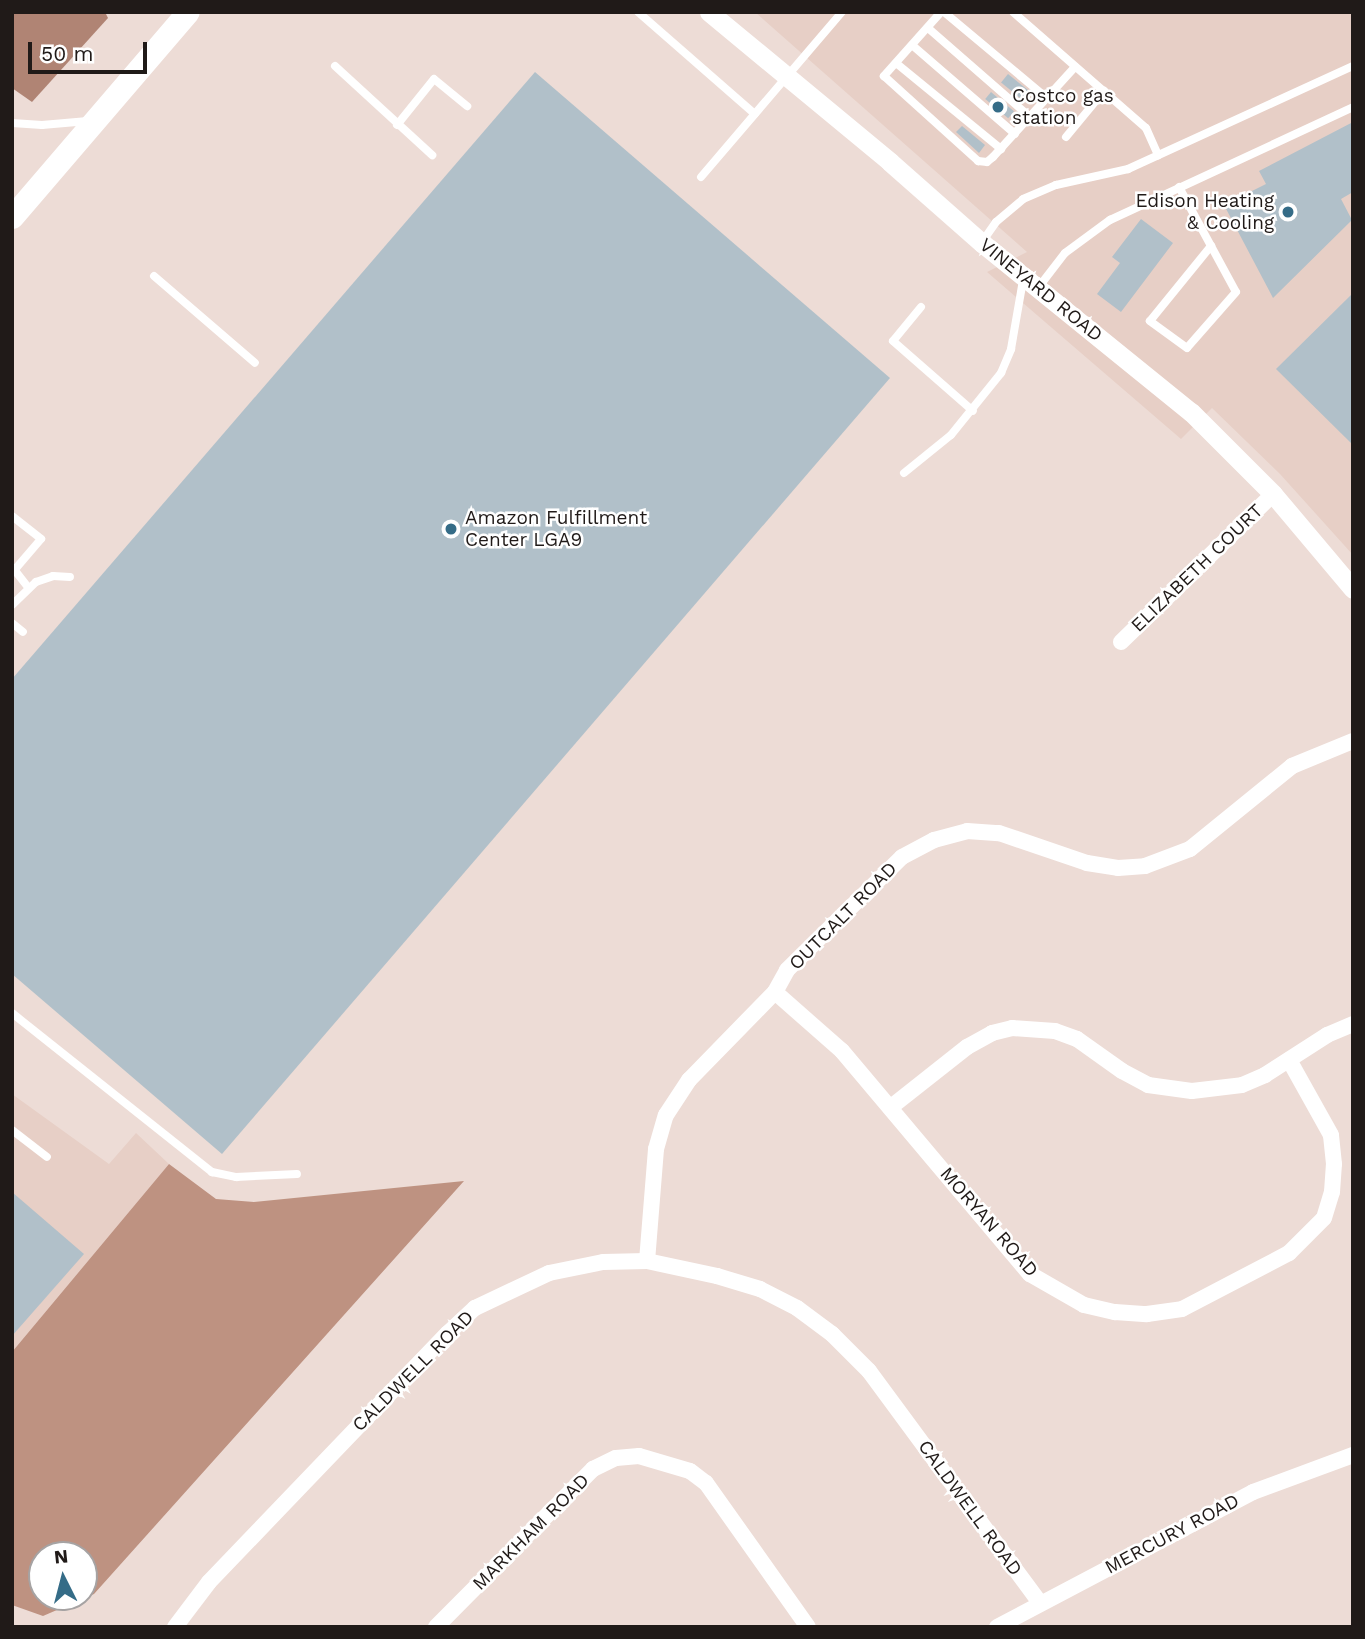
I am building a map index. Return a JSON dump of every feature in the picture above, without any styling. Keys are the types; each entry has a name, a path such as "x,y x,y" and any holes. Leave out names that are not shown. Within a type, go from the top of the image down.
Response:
{"main road":[{"path":"12,217 188,12"}],"street":[{"name":"VINEYARD ROAD","path":"709,12 787,75 982,243 1191,412 1273,494 1351,582"},
{"name":"ELIZABETH COURT","path":"1121,642 1273,494"},
{"name":"OUTCALT ROAD","path":"647,1261 656,1149 666,1115 689,1080 775,992 786,970 902,857 934,840 967,831 999,833 1087,863 1118,868 1144,866 1190,849 1292,766 1353,741"},
{"name":"MORYAN ROAD","path":"775,992 842,1051 1030,1274 1084,1305 1115,1312 1147,1314 1182,1309 1289,1253 1324,1218 1332,1192 1334,1164 1331,1135 1289,1060"},
{"path":"891,1107 967,1047 992,1033 1012,1028 1055,1031 1077,1038 1139,1080 1172,1089 1216,1090 1242,1085 1289,1060 1327,1035 1353,1024"},
{"name":"CALDWELL ROAD","path":"175,1627 209,1582 475,1308 549,1273 592,1264 647,1261 717,1276 760,1289 797,1308 832,1334 869,1371 1040,1603"},
{"name":"MERCURY ROAD","path":"997,1627 1253,1492 1353,1455"},
{"name":"MARKHAM ROAD","path":"436,1627 593,1469 617,1458 639,1456 690,1471 706,1483 808,1627"}],"lane":[{"path":"638,12 755,114"},
{"path":"701,177 842,12"},
{"path":"1047,98 943,12 884,76 978,161 987,162 1015,134 1075,67"},
{"path":"1013,12 1146,128 1158,155"},
{"path":"928,28 1030,117"},
{"path":"912,46 1015,134"},
{"path":"896,63 1001,149"},
{"path":"335,66 432,155"},
{"path":"982,243 996,222 1023,200 1056,185 1128,169 1353,66"},
{"path":"397,125 434,79 467,106"},
{"path":"1066,137 1104,91"},
{"path":"904,473 951,435 973,411 1007,362 1031,283 1065,253 1110,220 1353,107"},
{"path":"12,123 42,125 95,121"},
{"path":"1179,187 1236,292 1187,348 1150,321 1211,246"},
{"path":"154,276 254,363"},
{"path":"921,307 893,341 973,411"},
{"path":"12,516 41,539 13,570 28,587"},
{"path":"12,605 28,587 45,578 69,577"},
{"path":"12,623 23,632"},
{"path":"12,1013 212,1172 236,1177 297,1174"},
{"path":"12,1130 47,1157"}],"shaded area":[{"path":"12,12 105,12 108,18 32,102 12,88"},
{"path":"755,12 1353,12 1353,555 1280,474 1212,408 1181,439 987,272 1027,252"},
{"path":"12,1094 109,1164 136,1133 169,1164 12,1352"},
{"path":"169,1164 216,1199 254,1202 464,1181 98,1590 98,1541 28,1541 28,1611 12,1605 12,1352"},
{"path":"29,1611 55,1611 43,1616"}],"building":[{"name":"Amazon Fulfillment Center LGA9","path":"535,72 890,378 222,1154 12,974 12,679"},
{"path":"1008,74 1030,92 1023,100 1001,83"},
{"path":"991,92 1014,111 1008,118 985,99"},
{"name":"Edison Heating & Cooling","path":"1353,122 1353,192 1341,199 1352,220 1273,298 1224,205 1266,184 1259,171"},
{"path":"962,126 985,145 979,153 956,132"},
{"path":"1141,219 1173,243 1121,312 1097,294 1120,263 1112,257"},
{"path":"1353,293 1353,445 1276,369"},
{"path":"12,1192 84,1254 12,1336"}],"place":[{"name":"Costco gas station","path":"998,107"},
{"name":"Edison Heating & Cooling","path":"1288,212"},
{"name":"Amazon Fulfillment Center LGA9","path":"451,529"}]}
